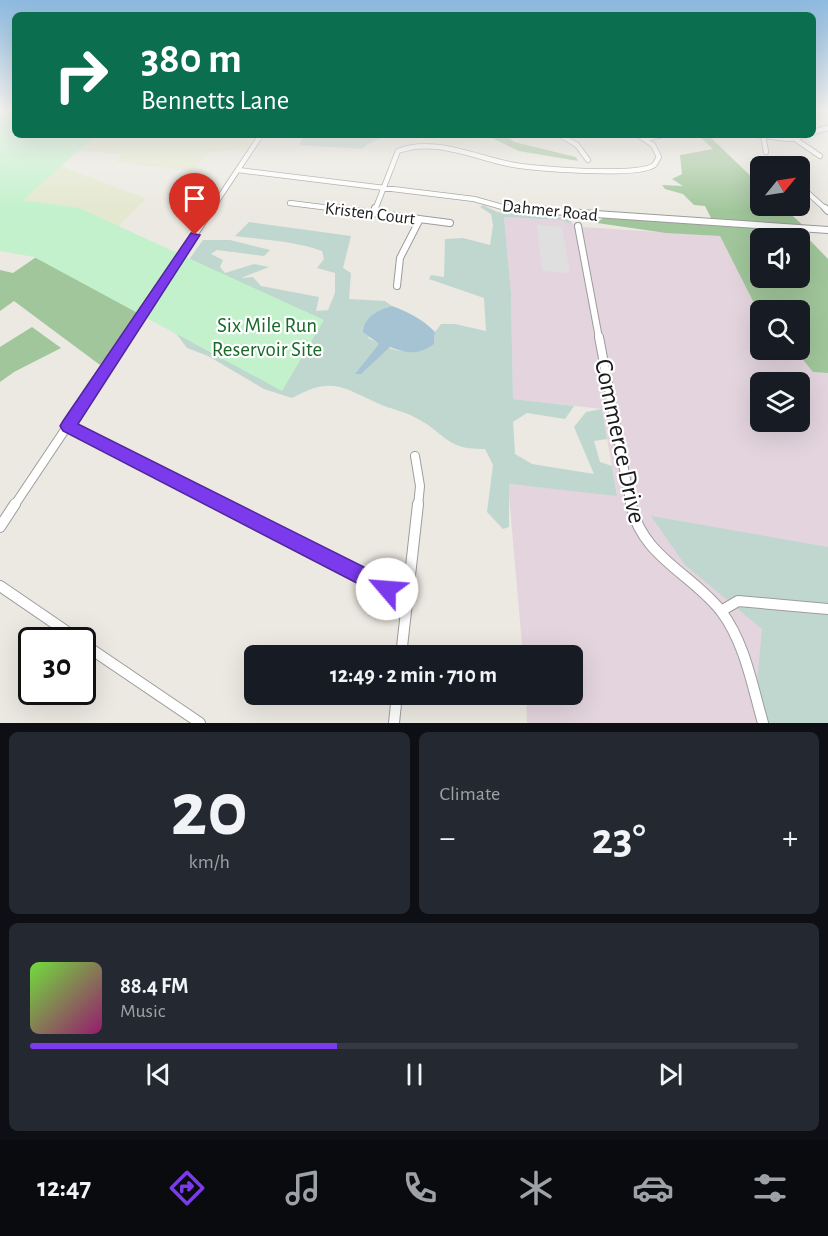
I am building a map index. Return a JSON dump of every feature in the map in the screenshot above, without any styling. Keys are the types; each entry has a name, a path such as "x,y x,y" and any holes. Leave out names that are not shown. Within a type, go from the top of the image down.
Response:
{"street":[{"path":"0,527 255,145"},
{"path":"374,212 398,151 413,145 428,145 512,165 625,172 644,169 658,160 657,149 652,145"},
{"path":"576,145 581,148 588,160"},
{"path":"765,145 766,152"},
{"path":"803,145 820,156"},
{"name":"Dahmer Road","path":"238,170 474,199 513,210 828,230"},
{"path":"810,195 828,211"},
{"name":"Kristen Court","path":"290,203 374,212 450,224"},
{"path":"397,286 395,268 402,253 415,236 420,219"},
{"name":"Commerce Drive","path":"578,226 634,521 648,545 661,560 721,611 741,649 763,723"},
{"path":"68,426 407,599"},
{"path":"402,645 420,486 415,456"},
{"path":"0,586 59,627"},
{"path":"721,611 738,601 828,609"},
{"path":"96,652 200,723"},
{"path":"394,723 396,705"}],"shaded area":[{"path":"504,217 562,220 583,227 720,236 752,300 750,300 750,360 803,360 813,372 828,373 828,723 527,723 526,705 583,705 583,645 522,645 508,484 617,495 602,409 513,399 511,292"},
{"path":"537,225 562,227 570,273 542,271"},
{"path":"392,306 415,316 430,327 435,332 434,344 413,352 390,347 361,374 355,374 379,344 363,332 366,322 377,312"}],"green space":[{"name":"Six Mile Run Reservoir Site","path":"0,145 85,145 23,200 79,208 324,320 282,391 34,257 0,251"},
{"path":"6,145 251,145 249,148 210,152 191,171 116,162 123,154 78,150 61,166 146,199 100,244 19,212"},
{"path":"299,145 367,145 362,149"},
{"path":"439,145 461,145 456,149"},
{"path":"506,145 525,145 576,157 578,161 519,151"},
{"path":"708,145 718,145 750,175 750,216 793,216 806,228 750,228 750,288 810,288 810,240 828,259 828,373 813,372 803,360 810,360 810,300 752,300 720,236 666,233 597,223 604,217 714,224 705,206 694,205 683,194 665,189 662,185 683,186 672,179 682,174 680,155 713,149"},
{"path":"483,205 497,212 569,218 572,224 561,220 504,217 511,292 513,399 574,406 565,419 527,413 513,422 515,454 532,464 594,474 574,427 586,412 602,409 607,439 594,441 600,462 612,466 617,496 509,484 509,527 503,529 487,512 493,465 485,449 472,449 454,444 411,416 344,388 326,386 305,391 292,398 264,389 208,356 187,348 156,306 203,240 230,240 270,250 264,256 217,250 211,254 223,260 220,267 225,273 254,264 269,267 241,278 253,277 261,286 319,297 316,311 328,310 335,293 335,273 317,268 324,259 322,251 290,243 235,236 249,222 351,236 343,268 351,273 349,299 385,301 392,306 387,308 368,338 378,343 401,351 424,348 434,344 435,332 441,324 455,324 486,331 484,298 429,279 431,275 444,277 445,239 463,238 490,245 493,225 491,214 480,207"},
{"path":"42,253 143,309 100,365 14,301 0,311 0,270 13,273"},
{"path":"32,327 61,348 14,372 0,382 0,347"},
{"path":"651,516 828,547 828,723 765,723 756,694 762,629 685,565"}],"route":[{"path":"195,235 68,426 387,589"}]}
